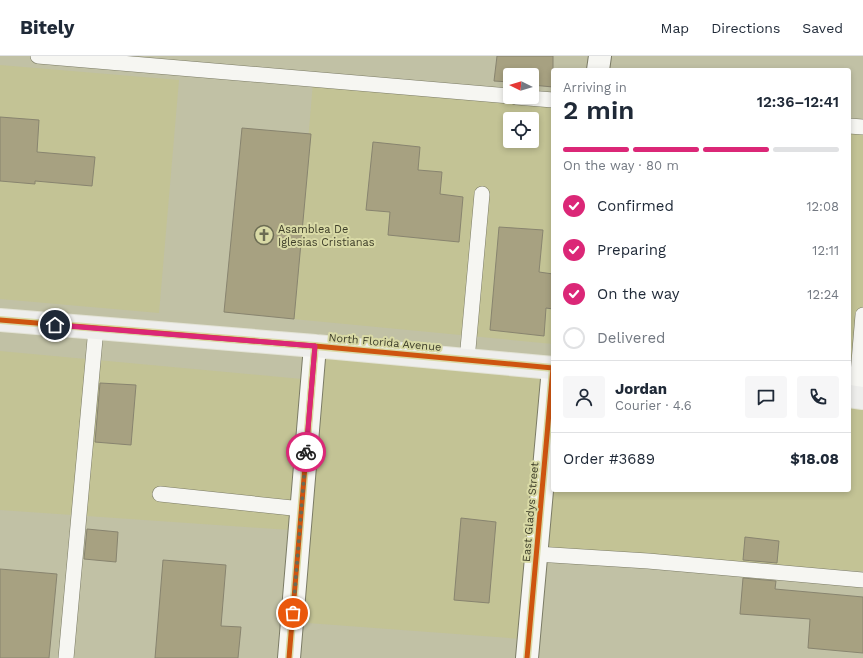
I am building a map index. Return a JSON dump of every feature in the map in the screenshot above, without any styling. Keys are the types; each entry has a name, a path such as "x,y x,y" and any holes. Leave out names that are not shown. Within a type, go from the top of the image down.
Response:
{"main road":[{"name":"North Florida Avenue","path":"0,320 315,346 551,368"}],"street":[{"path":"598,68 600,56"},
{"path":"289,658 315,346"},
{"name":"East Gladys Street","path":"527,658 551,390"}],"lane":[{"path":"38,56 503,95"},
{"path":"539,99 551,100"},
{"path":"851,126 863,127"},
{"path":"467,360 482,194"},
{"path":"856,397 863,315"},
{"path":"66,658 96,328"},
{"path":"160,494 302,509"},
{"path":"536,554 648,561 863,580"}],"shaded area":[{"path":"0,65 179,80 159,313 0,299"},
{"path":"313,82 503,98 503,104 539,104 539,101 551,102 551,344 293,319"},
{"path":"851,131 863,132 863,571 547,552 553,492 851,492"},
{"path":"318,350 546,369 522,639 294,622"},
{"path":"0,351 302,379 290,530 0,510"}],"building":[{"path":"497,56 553,56 553,68 551,68 551,87 539,86 539,68 503,68 503,82 494,81"},
{"path":"0,117 39,120 37,152 95,157 92,186 35,181 35,184 0,181"},
{"path":"242,128 311,134 294,319 224,312"},
{"path":"373,142 420,147 418,170 442,172 440,194 463,197 459,242 388,235 390,212 366,210"},
{"path":"499,227 543,230 539,272 551,274 551,309 546,308 544,336 490,330"},
{"path":"100,383 136,385 131,445 95,442"},
{"path":"461,518 496,522 489,603 454,600"},
{"path":"87,529 118,532 116,562 84,559"},
{"path":"745,537 779,541 777,563 743,560"},
{"path":"163,560 226,565 221,626 241,627 238,658 155,658"},
{"path":"0,569 57,574 49,658 0,658"},
{"path":"743,578 776,581 775,589 863,597 863,653 808,648 810,619 740,614"}],"cycle path":[{"path":"0,320 315,346 551,368"},
{"path":"289,658 315,346"},
{"path":"527,658 551,390"}],"way so far":[{"path":"293,613 306,452"}],"place":[{"name":"Asamblea De Iglesias Cristianas","path":"264,235"}],"route":[{"path":"55,325 315,346 306,452"}]}
